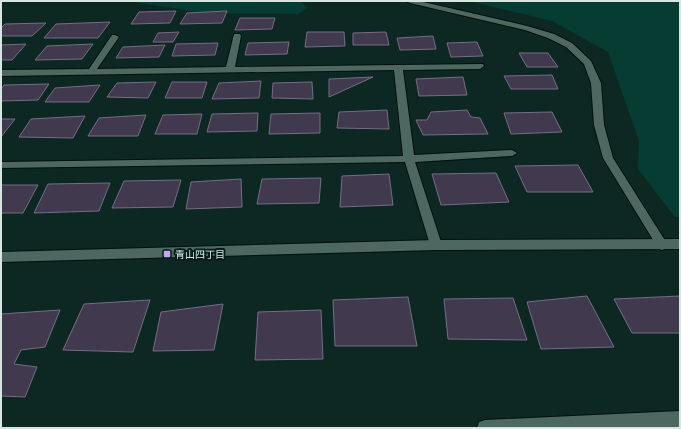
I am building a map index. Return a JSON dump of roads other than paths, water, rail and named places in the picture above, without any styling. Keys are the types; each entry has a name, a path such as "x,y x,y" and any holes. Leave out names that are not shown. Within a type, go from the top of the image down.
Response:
{"street":[{"path":"410,1 528,28 551,36 569,45 588,63 596,83 599,125 608,158 662,245"},
{"path":"230,69 237,36"},
{"path":"91,72 115,37"},
{"path":"1,73 480,66"},
{"path":"398,67 409,159 436,245"},
{"path":"1,165 409,159 512,153"},
{"path":"1,257 436,245 680,244"},
{"path":"485,428 680,419"}],"place":[{"name":"青山四丁目","path":"167,254"}]}
